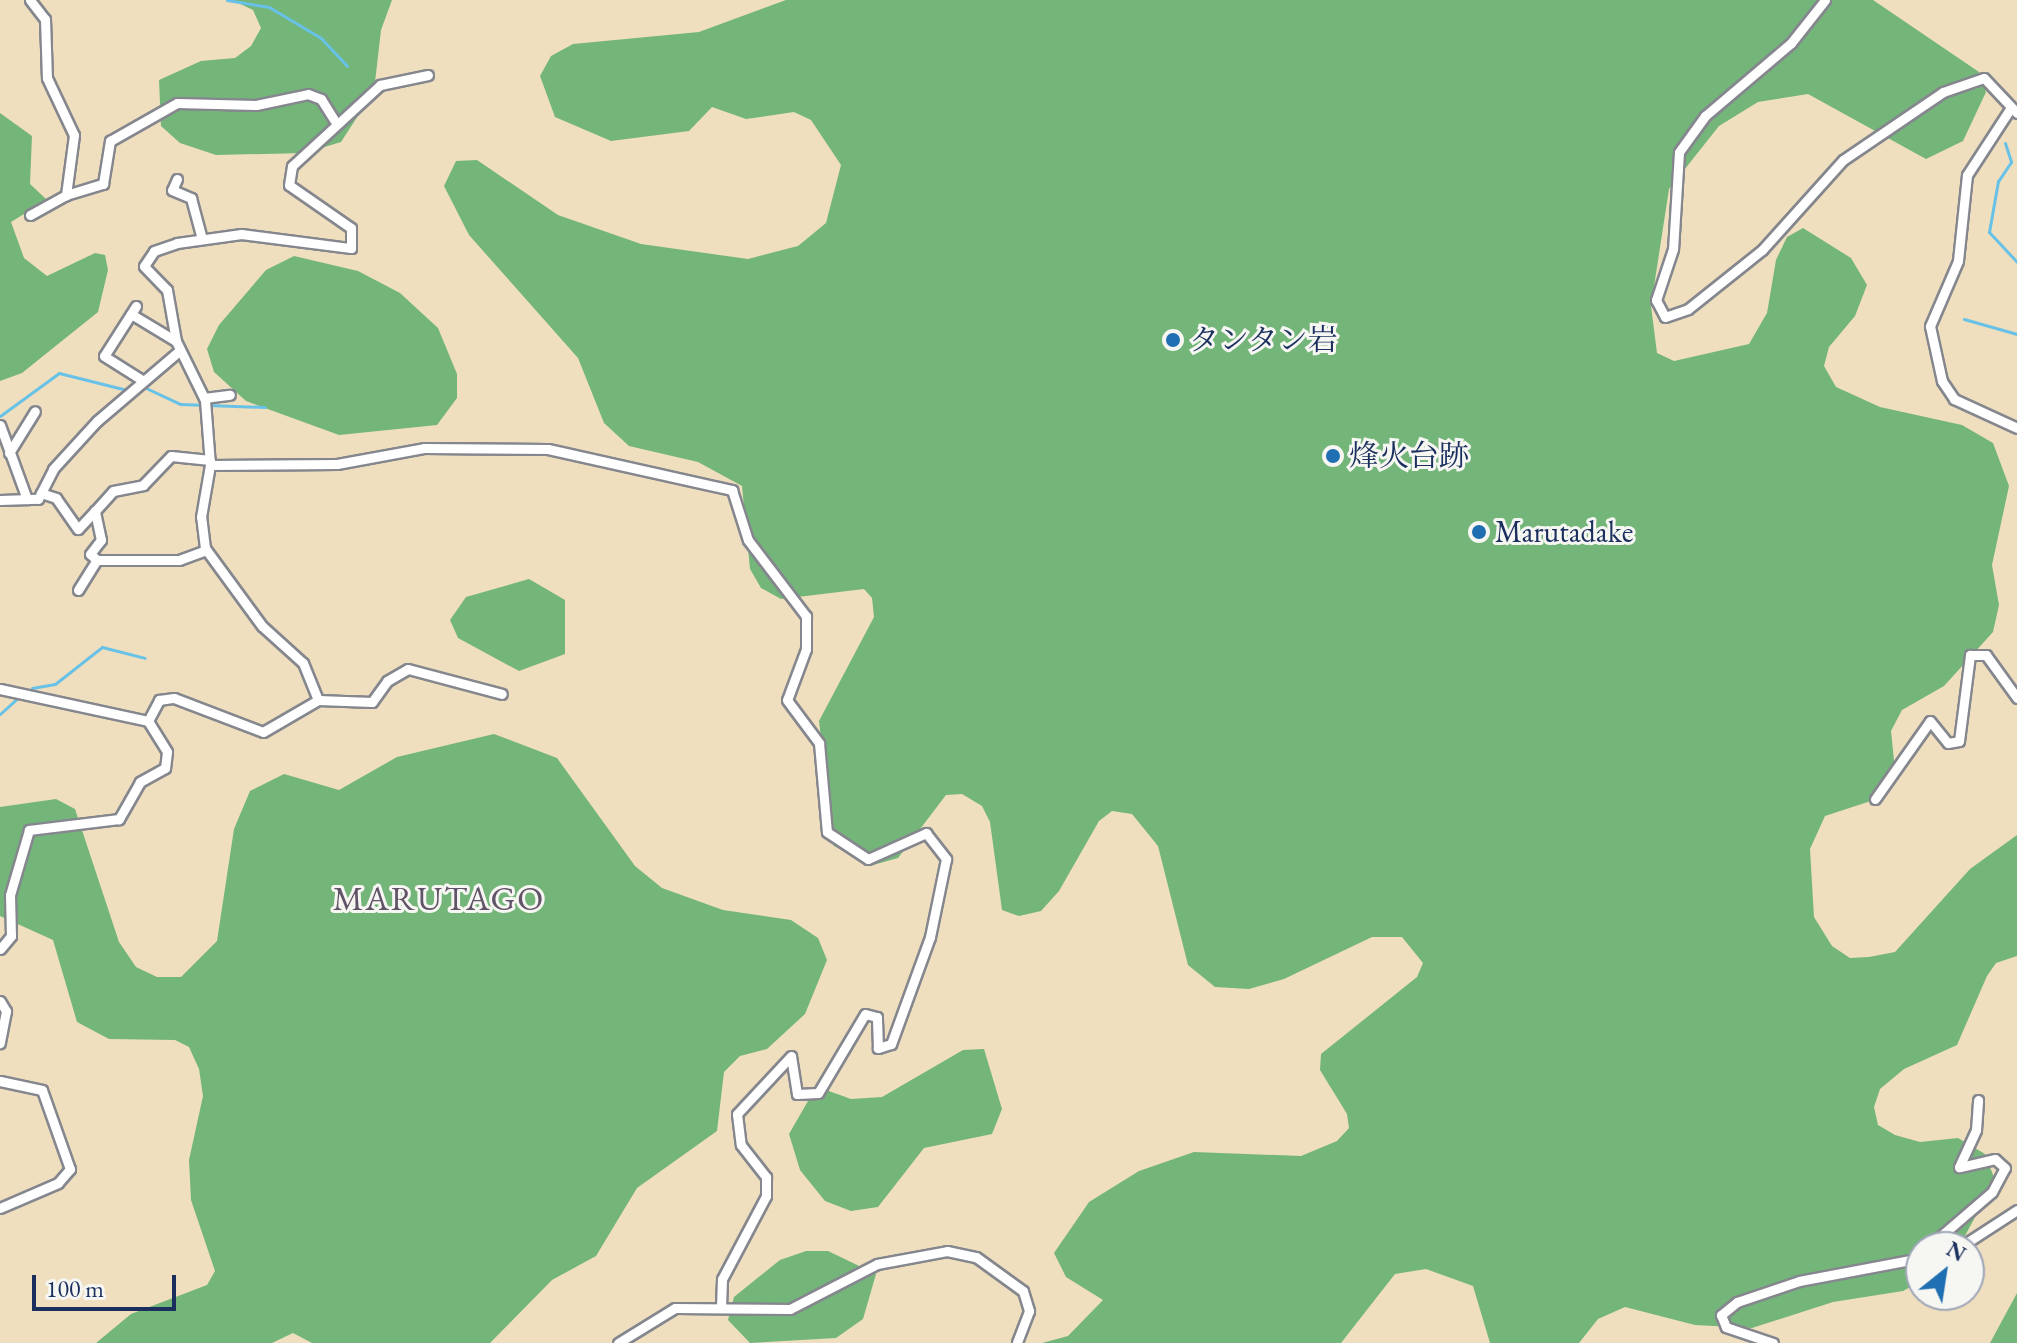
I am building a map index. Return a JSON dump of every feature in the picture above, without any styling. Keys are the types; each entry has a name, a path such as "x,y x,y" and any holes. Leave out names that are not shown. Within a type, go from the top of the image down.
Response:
{"street":[{"path":"30,0 45,19 47,78 74,135 66,195"},
{"path":"1825,0 1791,43 1705,116 1679,152 1673,249 1656,300 1665,317 1688,309 1762,250 1843,160 1943,92 1984,78 2014,111 1967,175 1958,261 1930,326 1942,381 1954,399 2017,428"},
{"path":"318,700 303,663 262,626 206,550 201,517 210,462 205,401 178,345 167,290 144,266 154,251 202,239 269,235 351,248 351,228 289,185 292,166 319,146 334,120 380,85 428,75"},
{"path":"30,215 66,195 103,184 110,141 177,103 256,105 308,94 321,99 334,120"},
{"path":"177,179 172,190 191,198 202,239"},
{"path":"142,380 102,360 133,310 178,345"},
{"path":"0,500 27,499 41,493 53,469 178,345"},
{"path":"205,401 230,395"},
{"path":"9,453 35,411"},
{"path":"0,425 27,499"},
{"path":"41,493 56,498 78,529 113,491 154,478 171,456 210,462 337,464 424,448 539,448 732,490 748,540 806,616 806,649 787,700 819,743 827,832 868,859 926,833 946,859 930,937 891,1044 878,1048 877,1017 865,1014 818,1093 797,1094 791,1056 737,1114 741,1145 766,1177 766,1196 722,1279 721,1307"},
{"path":"95,511 101,540 90,554 97,560 179,560 206,550"},
{"path":"78,590 97,560"},
{"path":"1875,799 1930,721 1948,743 1959,741 1970,655 1986,655 2017,698"},
{"path":"148,721 159,700 174,698 263,732 318,700 362,706 408,669 502,694"},
{"path":"0,689 148,721 164,740 165,768 140,782 127,814 29,830 10,895 11,936 0,949"},
{"path":"0,1001 6,1011 0,1043"},
{"path":"0,1081 42,1090 70,1169 58,1183 25,1191 0,1208"},
{"path":"1947,1231 1992,1192 2005,1168 1995,1159 1959,1167 1976,1130 1978,1100"},
{"path":"1985,1231 2017,1210"},
{"path":"618,1343 666,1311 721,1307 790,1309 877,1264 962,1252 1023,1291 1029,1311 1017,1343"},
{"path":"1773,1343 1726,1327 1721,1315 1737,1302 1799,1281 1905,1260"}],"green space":[{"path":"232,0 392,0 381,30 374,91 341,142 305,153 216,155 180,143 161,126 159,80 201,61 235,58 251,46 261,28 253,10"},
{"path":"786,0 1873,0 1979,72 1986,92 1963,141 1926,159 1808,94 1758,102 1719,126 1669,189 1651,306 1657,353 1674,361 1749,344 1767,313 1776,260 1787,237 1803,228 1851,258 1867,285 1855,316 1829,347 1824,366 1836,387 1880,407 1962,425 1993,443 2009,486 1992,565 1999,605 1993,632 1944,686 1902,710 1891,731 1896,780 1880,798 1825,816 1810,849 1814,917 1832,946 1850,958 1869,957 1895,952 1970,869 2017,835 2017,956 1996,963 1987,976 1957,1045 1904,1069 1880,1089 1874,1107 1878,1125 1895,1135 1920,1142 1958,1138 1985,1154 1995,1180 1968,1231 1905,1231 1903,1291 1833,1302 1752,1328 1695,1325 1625,1307 1598,1319 1579,1343 1490,1343 1473,1286 1426,1269 1395,1274 1341,1343 1042,1343 1068,1336 1103,1300 1066,1277 1054,1253 1089,1202 1139,1171 1194,1152 1301,1156 1337,1141 1349,1128 1347,1114 1320,1070 1321,1054 1417,977 1423,963 1402,937 1372,937 1284,979 1249,989 1215,987 1188,965 1158,846 1132,814 1112,811 1099,821 1059,891 1041,911 1019,916 1002,910 990,822 982,806 962,794 946,795 898,858 873,865 834,846 819,721 874,617 872,598 864,589 781,599 761,588 750,569 742,486 698,462 629,446 604,423 578,358 469,235 444,186 456,161 477,160 558,215 641,244 748,259 798,246 826,223 841,165 811,120 794,112 746,119 712,107 689,131 611,141 555,117 540,76 551,56 573,44 699,32"},
{"path":"0,113 32,136 30,184 47,200 11,222 24,258 47,276 95,253 105,255 108,270 98,312 22,373 0,381"},
{"path":"294,256 358,271 400,293 438,328 457,374 457,398 437,425 339,435 246,401 214,372 207,349 219,325 266,270"},
{"path":"529,579 565,600 565,654 519,671 458,638 450,620 466,597"},
{"path":"494,734 557,758 635,866 662,888 723,910 791,920 818,938 827,960 805,1014 767,1049 740,1056 724,1072 717,1131 637,1188 596,1256 552,1280 490,1343 312,1343 293,1333 272,1343 96,1343 131,1314 207,1285 215,1271 191,1200 189,1160 203,1096 199,1069 189,1047 175,1040 109,1039 77,1022 53,940 0,916 0,807 56,799 75,809 119,942 136,967 157,977 181,977 217,941 234,829 250,791 284,774 339,790 397,757"},
{"path":"984,1049 1002,1109 992,1134 924,1148 878,1207 851,1211 825,1201 800,1170 789,1134 808,1101 826,1090 851,1099 882,1097 963,1050"},
{"path":"806,1251 828,1251 876,1274 863,1319 836,1338 750,1343 728,1320 734,1297 780,1260"},
{"path":"2017,1293 2017,1343 1990,1343"}],"waterway":[{"path":"227,0 269,7 321,38 347,66"},
{"path":"2005,143 2011,162 1998,181 1989,232 2017,262"},
{"path":"1964,319 2017,334"},
{"path":"0,416 59,373 127,390"},
{"path":"146,388 180,404 265,407"},
{"path":"32,688 55,684 102,647 145,658"},
{"path":"0,714 18,698"}],"place":[{"name":"タンタン岩","path":"1173,340"},
{"name":"烽火台跡","path":"1333,456"},
{"name":"Marutadake","path":"1479,532"}],"district":[{"name":"MARUTAGO","path":"439,899"}]}
